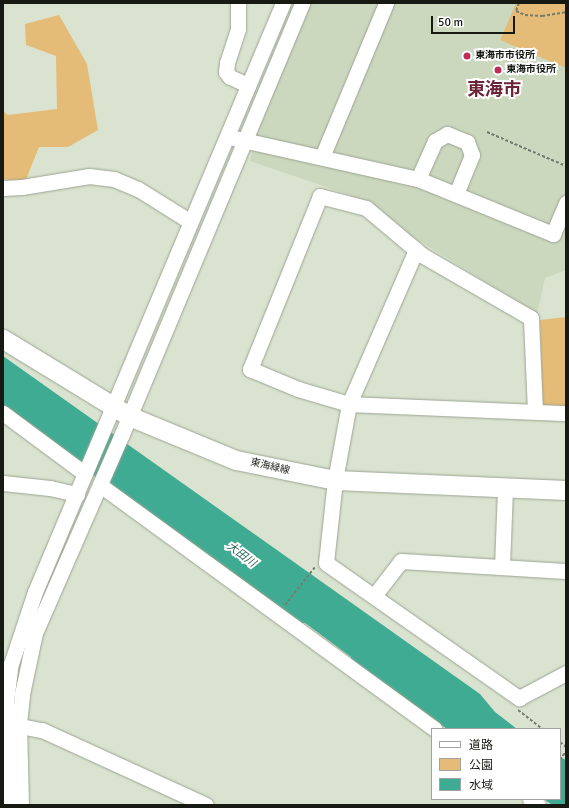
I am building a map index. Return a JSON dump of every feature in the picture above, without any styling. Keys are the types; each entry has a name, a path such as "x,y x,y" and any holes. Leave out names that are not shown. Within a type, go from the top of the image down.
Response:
{"main road":[{"name":"東海緑線","path":"3,340 116,415 236,460 334,480 566,490"}],"street":[{"path":"238,3 238,29 226,63 226,72 230,77 248,85"},
{"path":"21,805 9,724 22,694 35,633 122,434 116,415 191,222 283,3"},
{"path":"6,805 11,664 35,592 76,494 116,415 243,140 302,3"},
{"path":"322,157 386,3"},
{"path":"418,179 435,141 447,134 467,142 472,155 456,194"},
{"path":"227,136 418,179 554,234 566,204"},
{"path":"3,188 22,187 89,176 114,179 138,188 191,222"},
{"path":"536,411 531,318 422,255 366,208 320,196 250,369 298,389 349,404 566,413"},
{"path":"416,250 349,404 334,480 326,563 519,698 566,673"},
{"path":"3,413 86,472"},
{"path":"100,482 433,728"},
{"path":"3,483 50,488 76,494"},
{"path":"502,567 505,488"},
{"path":"374,596 401,561 566,571"},
{"path":"9,724 42,730 206,805"}],"path":[{"path":"519,3 516,11 525,15 542,16 566,12"},
{"path":"487,132 566,166"},
{"path":"283,607 314,568"},
{"path":"517,711 541,728"}],"shaded area":[{"path":"311,3 516,3 500,40 566,68 566,270 545,278 537,314 405,232 373,203 250,161 256,130"}],"green space":[{"path":"516,3 566,3 566,68 500,40"},
{"path":"59,15 87,64 98,130 68,147 39,147 25,182 3,179 3,111 8,115 57,109 56,56 26,45 25,24"},
{"path":"566,317 566,407 542,406 540,320"}],"water":[{"name":"大田川","path":"3,356 480,694 495,712 516,728 446,728 351,660 351,657 305,623 301,623 51,445 3,407"},
{"path":"561,758 566,760 566,805 552,805 545,800 561,800"}],"place":[{"name":"東海市市役所","path":"467,56"},
{"name":"東海市役所","path":"498,70"}],"district":[{"name":"東海市","path":"494,89"}]}
